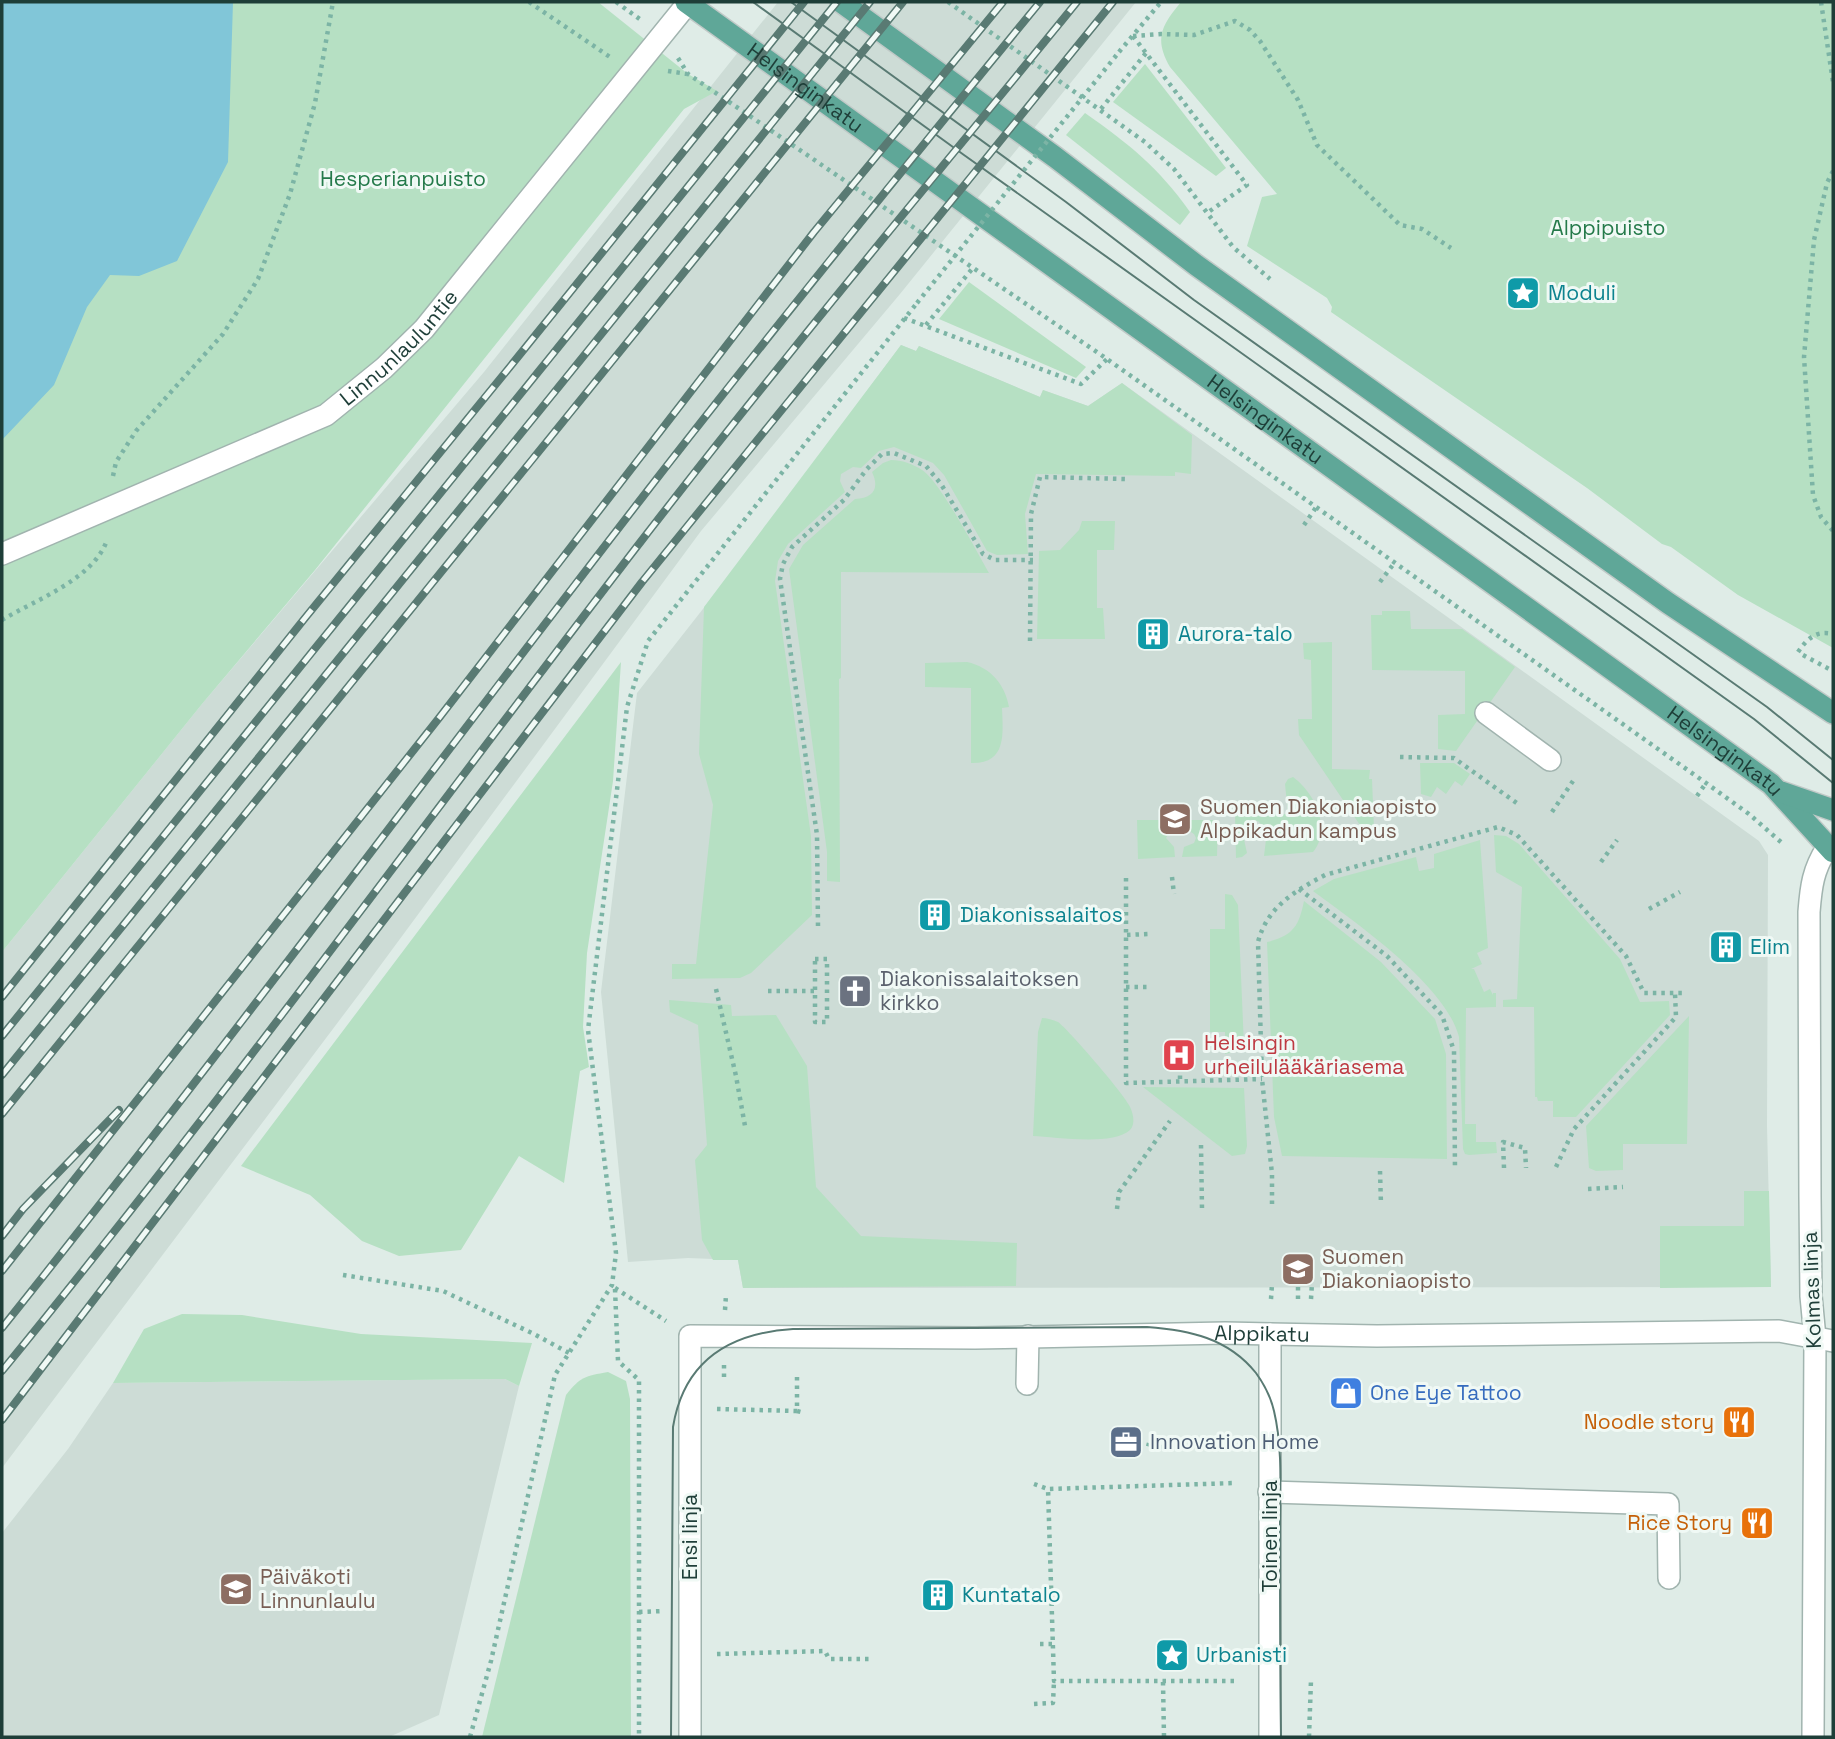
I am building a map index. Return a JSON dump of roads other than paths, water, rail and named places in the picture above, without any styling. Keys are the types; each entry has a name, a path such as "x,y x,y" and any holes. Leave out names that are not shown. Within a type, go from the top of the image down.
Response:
{"main road":[{"path":"841,2 1055,157 1196,265 1578,539 1668,603 1833,713"},
{"name":"Helsinginkatu","path":"687,3 1779,791 1830,850"},
{"path":"1779,791 1833,810"}],"street":[{"name":"Linnunlauluntie","path":"2,554 326,415 384,368 424,329 687,3"},
{"path":"1486,713 1550,760"},
{"name":"Kolmas linja","path":"1813,1737 1824,1339 1811,1296 1809,912 1816,867 1830,850"},
{"name":"Alppikatu","path":"690,1336 1391,1336 1779,1331 1824,1339"},
{"name":"Toinen linja","path":"1269,1334 1270,1737"},
{"name":"Ensi linja","path":"690,1336 690,1737"},
{"path":"1027,1384 1028,1336"},
{"path":"1269,1492 1668,1504 1670,1578"}],"water":[{"path":"2,2 233,2 228,162 177,261 139,276 110,275 87,307 54,385 2,440"}],"tram line":[{"path":"753,2 1754,719 1833,783"},
{"path":"791,2 1066,202 1194,300 1767,707 1833,760"},
{"path":"671,1737 673,1427 688,1384 699,1368 714,1354 749,1337 793,1329 1147,1327 1193,1334 1233,1351 1256,1373 1273,1406 1279,1440 1280,1470 1281,1737"}],"railway":[{"path":"2,997 804,2"},
{"path":"2,1036 837,2"},
{"path":"2,1075 870,2"},
{"path":"2,1114 903,2"},
{"path":"2,1271 439,718 814,232 1003,2"},
{"path":"2,1328 696,428 1040,2"},
{"path":"2,1371 242,1067 686,483 1077,2"},
{"path":"2,1420 642,582 1113,2"},
{"path":"2,1236 23,1209 119,1110"}],"place":[{"name":"Moduli","path":"1523,293"},
{"name":"Aurora-talo","path":"1153,634"},
{"name":"Suomen Diakoniaopisto Alppikadun kampus","path":"1175,819"},
{"name":"Diakonissalaitos","path":"935,915"},
{"name":"Elim","path":"1726,947"},
{"name":"Diakonissalaitoksen kirkko","path":"855,991"},
{"name":"Helsingin urheilulääkäriasema","path":"1179,1055"},
{"name":"Suomen Diakoniaopisto","path":"1298,1269"},
{"name":"One Eye Tattoo","path":"1346,1393"},
{"name":"Noodle story","path":"1739,1422"},
{"name":"Innovation Home","path":"1126,1442"},
{"name":"Rice Story","path":"1757,1523"},
{"name":"Päiväkoti Linnunlaulu","path":"236,1589"},
{"name":"Kuntatalo","path":"938,1595"},
{"name":"Urbanisti","path":"1172,1655"}],"park label":[{"name":"Hesperianpuisto","path":"403,179"},
{"name":"Alppipuisto","path":"1608,228"}]}
